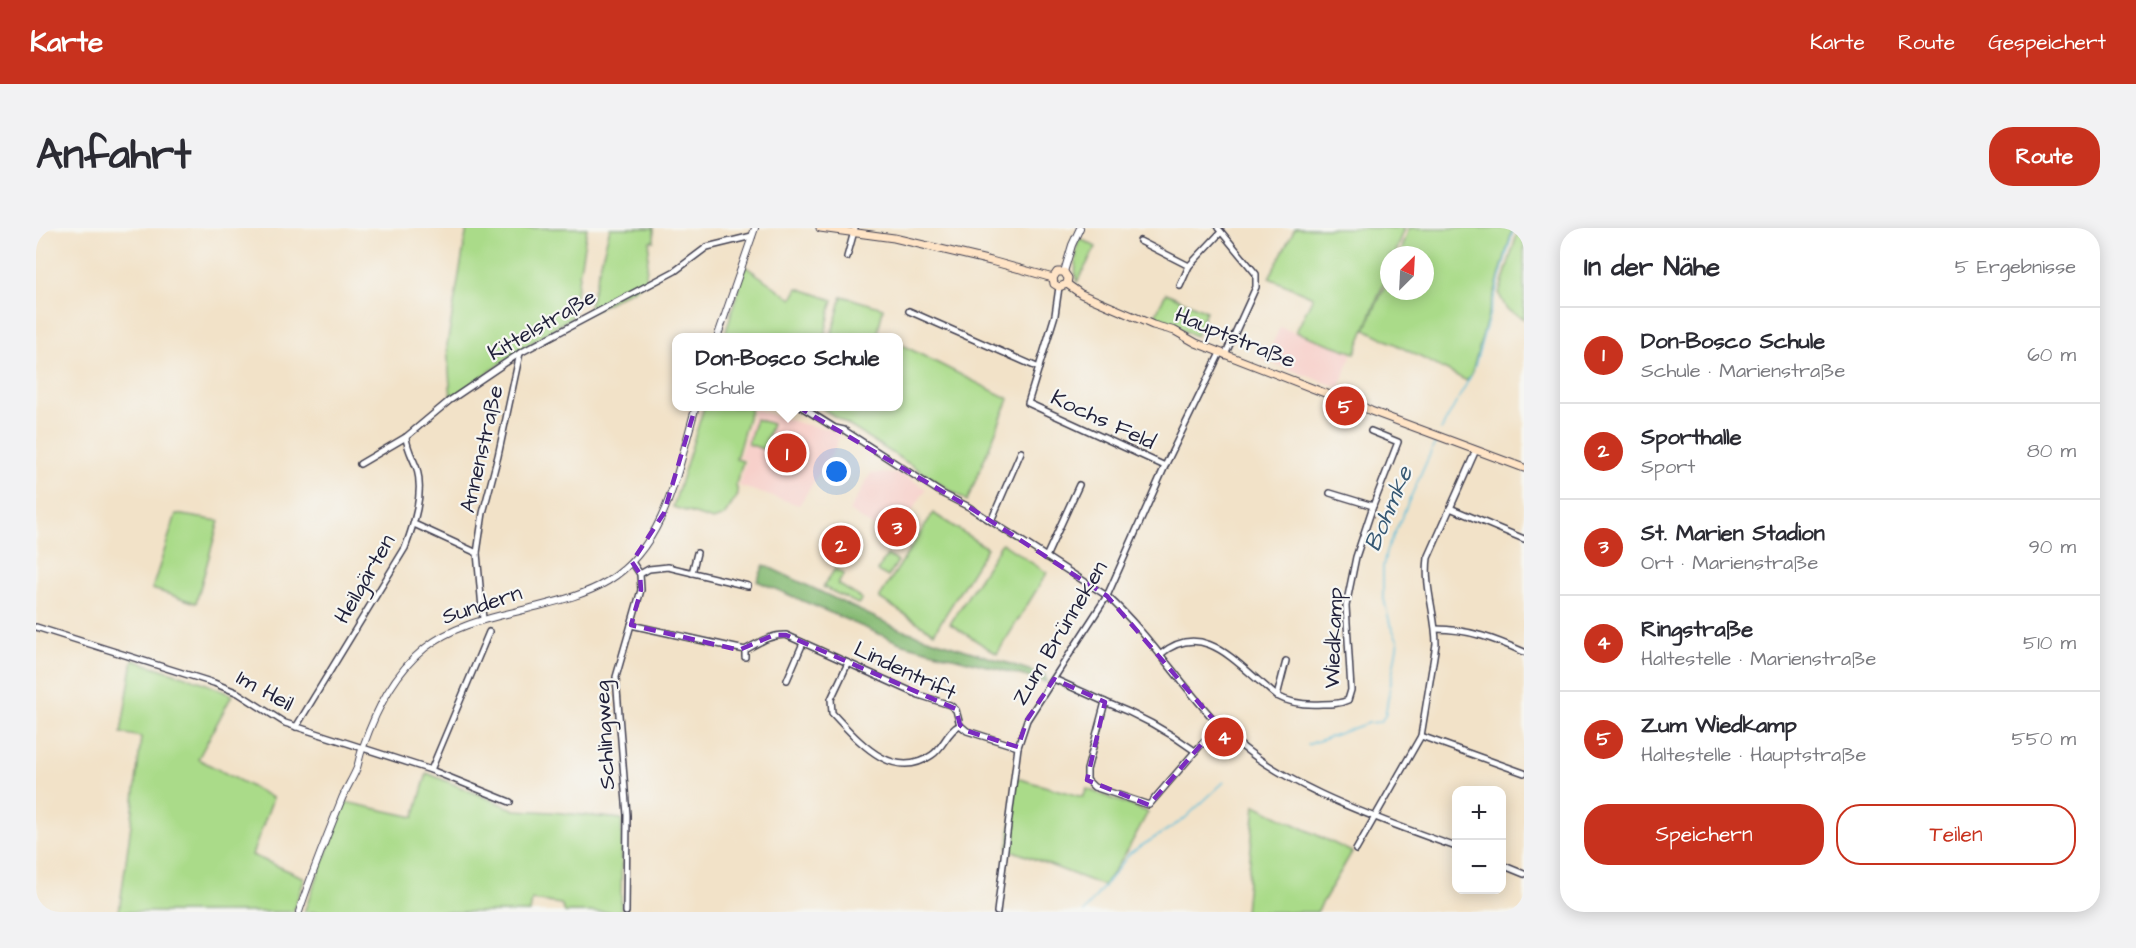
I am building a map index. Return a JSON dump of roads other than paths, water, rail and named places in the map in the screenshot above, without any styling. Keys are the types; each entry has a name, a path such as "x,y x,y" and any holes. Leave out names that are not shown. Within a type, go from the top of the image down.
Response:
{"main road":[{"path":"820,228 854,230 894,238 1053,278"},
{"path":"1057,272 1064,272 1068,278 1067,284 1059,287 1054,284 1053,278 1057,272"},
{"name":"Hauptstraße","path":"1067,284 1081,294 1153,325 1175,331 1222,354 1524,468"}],"street":[{"path":"719,333 755,228"},
{"path":"1064,272 1080,228"},
{"path":"847,258 854,230"},
{"path":"1180,286 1189,266 1220,230"},
{"name":"Zum Brünneken","path":"997,912 1018,747 1027,720 1107,596 1165,466 1256,287 1256,274 1220,230"},
{"name":"Kittelstraße","path":"360,464 406,437 449,401 520,353 675,271 707,247 752,236"},
{"path":"1140,241 1189,266"},
{"path":"909,311 1039,368 1055,315 1059,287"},
{"name":"Annenstraße","path":"483,620 477,554 483,513 520,353"},
{"name":"Kochs Feld","path":"1039,368 1028,403 1165,466"},
{"name":"Sundern","path":"298,912 381,704 392,684 406,666 440,637 483,620 568,599 589,591 614,577 632,562 654,533 664,513 695,411"},
{"path":"809,411 835,428 844,430 943,494 991,521 1107,596 1161,654 1218,725 1255,757 1302,784 1376,818 1452,846"},
{"name":"Wiedkamp","path":"1161,654 1173,644 1191,640 1212,646 1231,656 1277,696 1308,705 1342,704 1348,700 1351,690 1347,606 1356,557 1398,442 1371,431"},
{"name":"Heilgärten","path":"296,727 405,548 414,525 419,483 406,437"},
{"path":"1356,850 1421,736 1436,644 1436,629 1426,573 1428,558 1476,450"},
{"path":"991,521 1021,452"},
{"path":"1047,557 1079,484"},
{"path":"1330,493 1373,506"},
{"path":"1450,508 1524,539"},
{"name":"Annenstraße","path":"414,525 477,554"},
{"path":"692,573 697,553"},
{"path":"632,562 640,574 657,567 668,567 748,586"},
{"name":"Schlingweg","path":"626,912 627,815 616,677 641,590 640,574"},
{"path":"631,625 746,650 746,657"},
{"name":"Im Heil","path":"36,627 214,683 238,693 285,723 431,770 510,802"},
{"path":"1436,629 1453,629 1478,634 1524,652"},
{"path":"431,770 489,632"},
{"name":"Lindentrift","path":"746,650 763,639 774,635 786,635 919,695 950,705 957,710 960,725 967,731 1018,747"},
{"path":"787,680 803,643"},
{"name":"Wiedkamp","path":"1277,696 1286,661"},
{"path":"848,663 831,699 832,713 878,757 891,763 905,765 921,762 934,754 944,744 953,729 960,725"},
{"path":"1054,680 1142,716 1195,751"},
{"path":"1105,702 1087,770 1087,780 1094,786 1149,805 1218,725"},
{"path":"1421,736 1524,773"},
{"path":"1506,867 1524,874"}],"waterway":[{"path":"1441,430 1473,372 1514,228"},
{"name":"Bohmke","path":"1307,745 1368,723 1380,722 1385,716 1398,641 1390,624 1383,595 1383,567 1386,552 1435,443"},
{"path":"1084,912 1130,853 1183,820 1224,782"}],"place":[{"name":"Zum Wiedkamp","path":"1345,406"},
{"name":"Don-Bosco Schule","path":"787,453"},
{"name":"St. Marien Stadion","path":"897,527"},
{"name":"Sporthalle","path":"841,545"},
{"name":"Ringstraße","path":"1224,737"}]}
